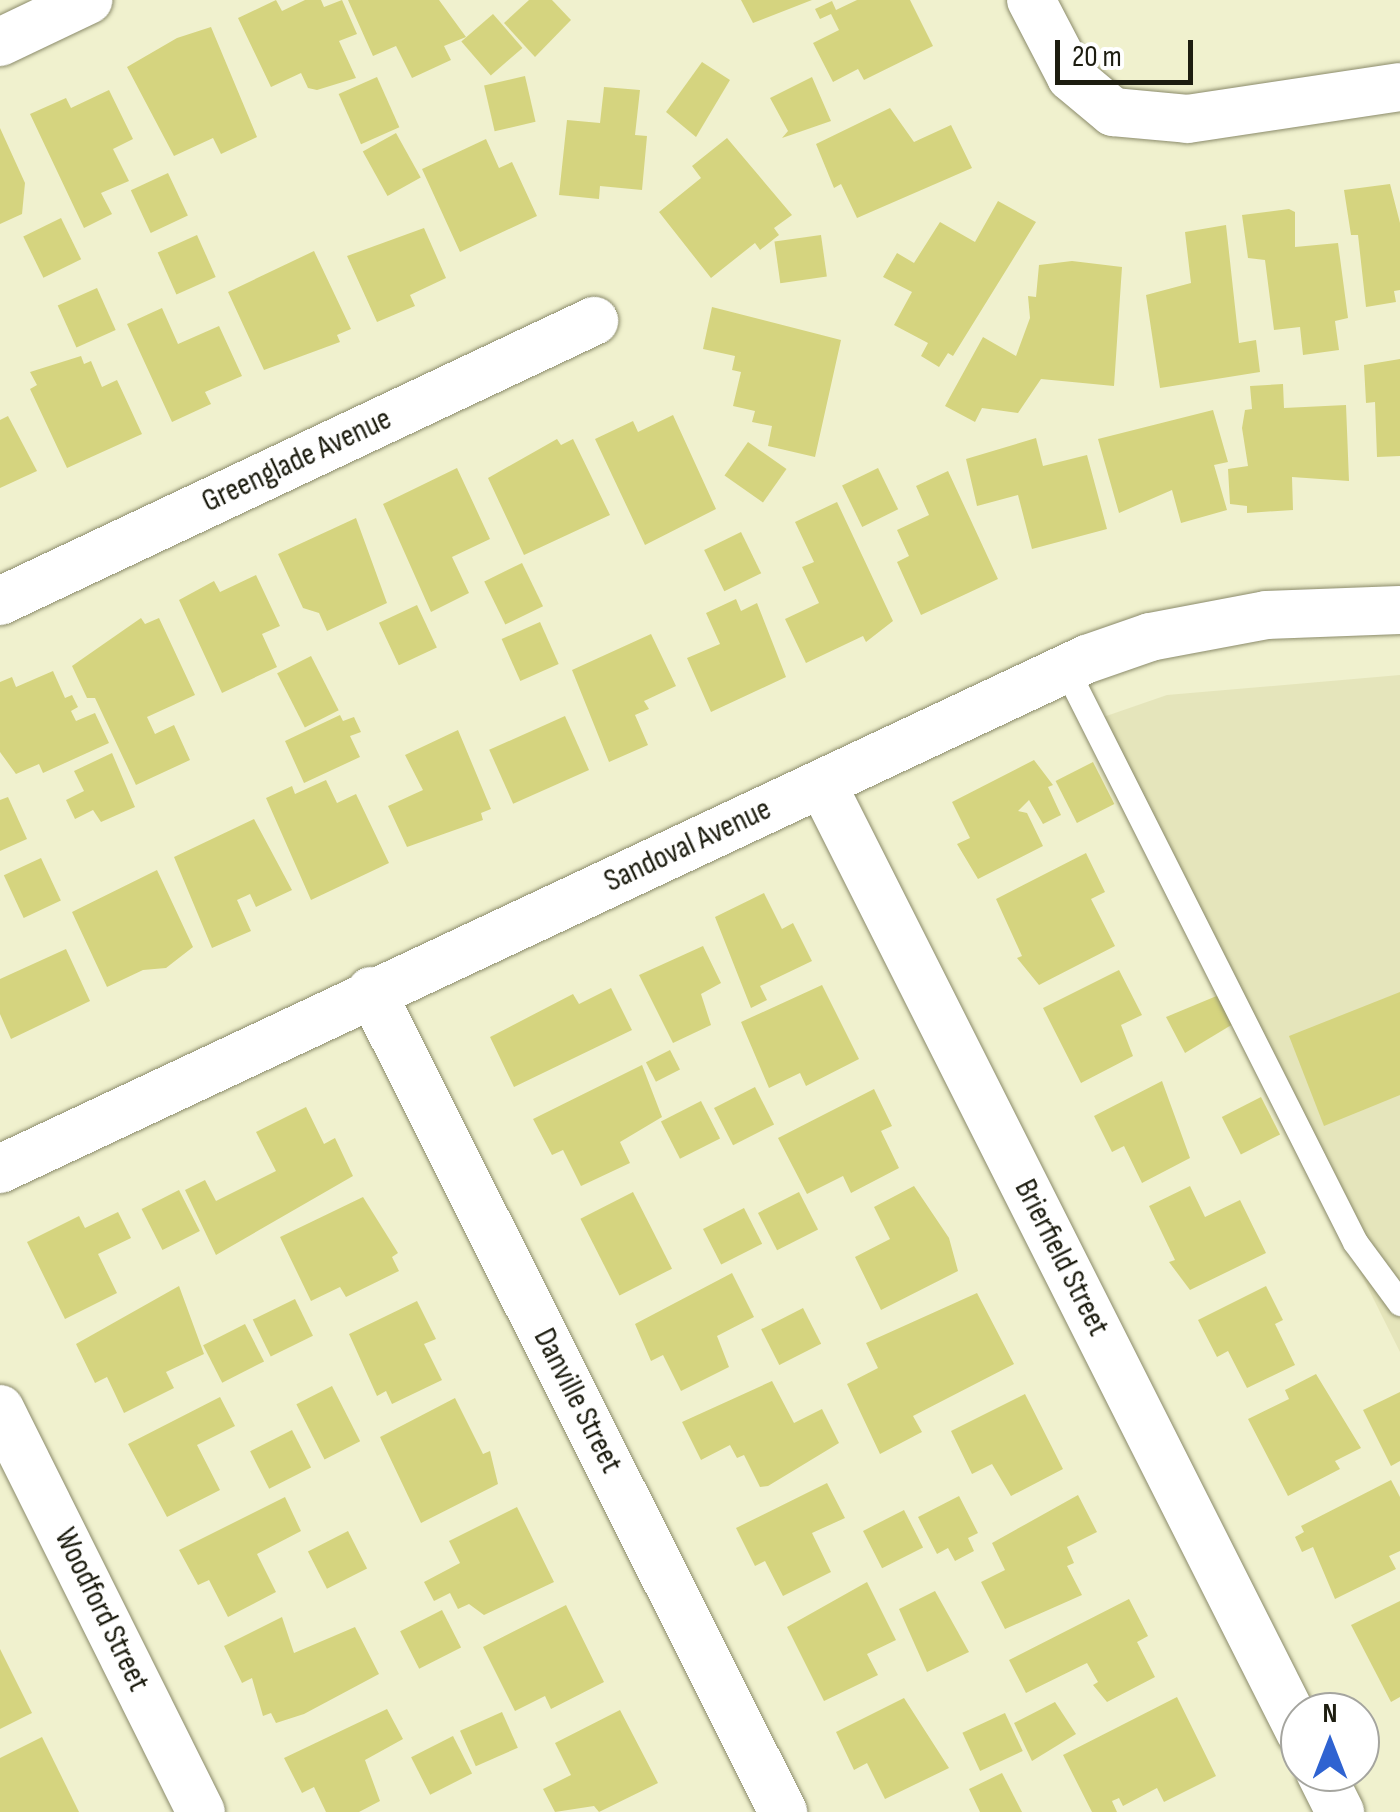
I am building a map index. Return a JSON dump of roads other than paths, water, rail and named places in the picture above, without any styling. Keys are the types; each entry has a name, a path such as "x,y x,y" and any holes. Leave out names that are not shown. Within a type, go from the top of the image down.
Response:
{"street":[{"path":"0,42 88,0"},
{"path":"1031,0 1071,77 1113,112 1188,119 1400,87"},
{"name":"Greenglade Avenue","path":"0,601 594,322"},
{"name":"Sandoval Avenue","path":"0,1169 371,991 1066,670 1150,637 1266,615 1400,610"},
{"name":"Brierfield Street","path":"822,784 1280,1692"},
{"name":"Danville Street","path":"371,991 783,1812"},
{"name":"Woodford Street","path":"0,1409 201,1812"}],"lane":[{"path":"1066,670 1355,1242 1400,1302"}]}
